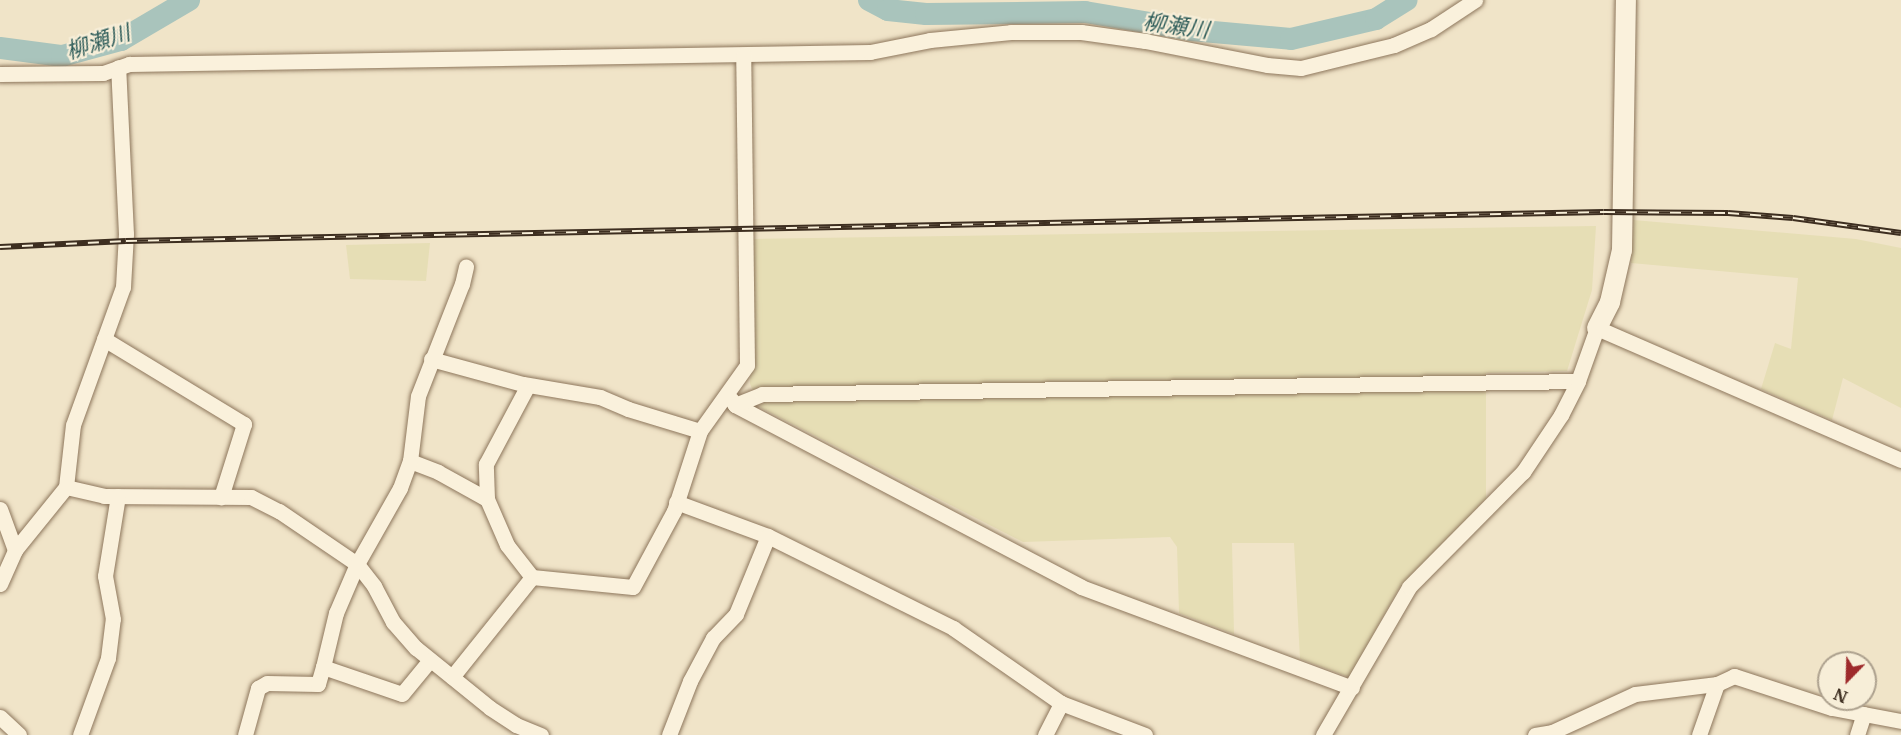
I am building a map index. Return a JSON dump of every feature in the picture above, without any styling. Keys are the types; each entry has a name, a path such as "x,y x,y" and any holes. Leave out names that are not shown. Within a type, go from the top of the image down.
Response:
{"street":[{"path":"0,74 103,73 129,64 870,52 930,40 1011,32 1081,32 1145,41 1267,65 1302,68 1394,45 1431,29 1475,0"},
{"path":"1323,735 1409,587 1524,472 1561,415 1578,381 1597,328 1610,302 1622,250 1626,0"},
{"path":"731,400 747,365 743,55"},
{"path":"0,584 15,550 66,487 73,425 123,287 126,241 118,67"},
{"path":"244,735 258,688 267,683 318,684 336,613 357,564 400,488 410,461 418,396 462,284 466,266"},
{"path":"1597,328 1901,460"},
{"path":"104,339 244,424 222,497"},
{"path":"431,359 528,385 600,397 628,409 700,431"},
{"path":"528,385 486,464 487,499 507,545 532,577 633,587 651,557 676,502 700,431 719,401 762,394 1578,381"},
{"path":"731,400 1081,587 1352,688"},
{"path":"410,461 438,472 487,499"},
{"path":"66,487 118,496 251,497 279,511 357,564 374,586 393,622 430,660 516,725 541,735"},
{"path":"80,735 108,658 113,619 105,576 118,496"},
{"path":"676,502 768,536 953,628 1061,703 1145,735"},
{"path":"0,509 15,550"},
{"path":"672,734 690,681 712,638 735,614 768,536"},
{"path":"452,677 532,577"},
{"path":"323,667 402,694 430,660"},
{"path":"1535,735 1552,732 1635,694 1717,684 1734,676 1832,708 1901,721"},
{"path":"1699,735 1717,684"},
{"path":"1045,735 1061,703"},
{"path":"1857,735 1864,714"},
{"path":"0,717 19,735"}],"shaded area":[{"path":"1633,220 1856,239 1901,248 1901,408 1843,378 1832,420 1761,389 1775,343 1791,349 1798,278 1631,263"},
{"path":"1596,226 1592,290 1567,371 1486,373 1486,499 1400,587 1349,677 1300,659 1294,543 1232,543 1234,634 1179,613 1177,547 1170,537 1023,542 761,408 750,384 752,239"},
{"path":"430,243 426,281 350,279 346,245"}],"waterway":[{"name":"柳瀬川","path":"0,48 62,56 121,40 189,0"},
{"name":"柳瀬川","path":"869,0 888,10 926,14 1085,12 1191,30 1291,39 1376,19 1407,0"}],"railway":[{"path":"0,247 126,241 1604,212 1728,213 1793,218 1901,233"}]}
